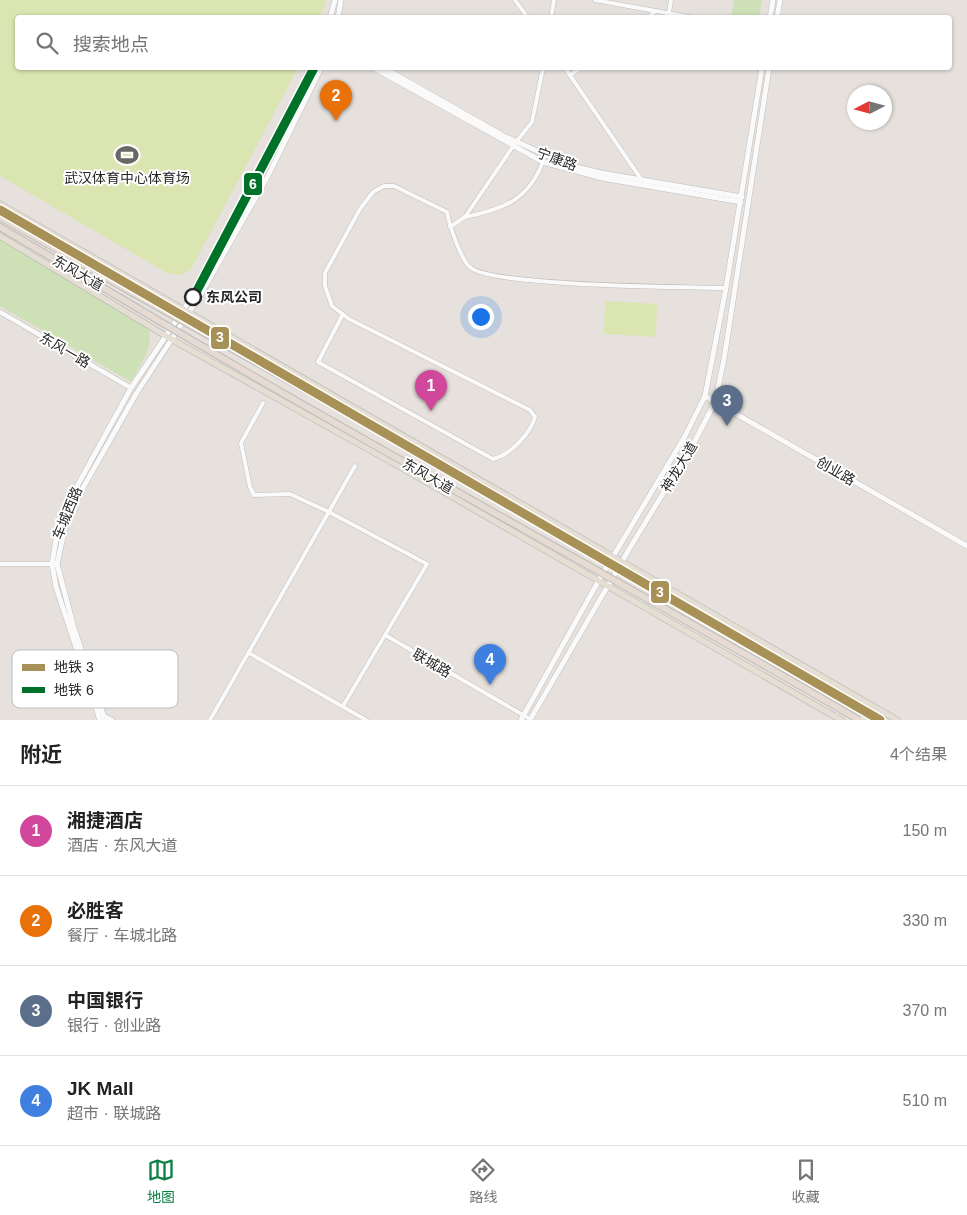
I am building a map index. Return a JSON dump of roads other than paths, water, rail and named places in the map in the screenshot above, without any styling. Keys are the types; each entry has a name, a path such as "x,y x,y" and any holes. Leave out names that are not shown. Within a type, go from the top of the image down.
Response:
{"highway":[{"name":"东风大道","path":"0,217 467,480 881,720"},
{"name":"东风大道","path":"0,227 355,434 724,641 859,720"}],"main road":[{"path":"331,15 335,0"},
{"path":"339,15 342,0"},
{"path":"770,15 773,0"},
{"path":"778,15 780,0"},
{"name":"车城西路","path":"76,650 69,630 54,564 58,527 70,499 131,388 172,324 196,291 261,171 309,70"},
{"name":"车城西路","path":"54,564 75,502 136,394 189,313 268,176 320,70"},
{"path":"378,70 514,144"},
{"name":"宁康路","path":"387,70 514,144 544,159 592,171 747,200"},
{"name":"神龙大道","path":"522,718 599,580 684,436 705,396 726,288 762,70"},
{"name":"神龙大道","path":"531,720 622,562 695,441 715,402 724,359 747,200 769,70"},
{"path":"544,159 602,178 644,186 740,199"},
{"path":"0,204 134,283 183,309 897,720"},
{"path":"0,236 172,338 599,580 841,720"},
{"name":"创业路","path":"705,396 967,546"}],"street":[{"path":"516,0 526,15"},
{"path":"552,15 554,0"},
{"path":"595,0 679,15"},
{"path":"669,13 671,0"},
{"path":"651,15 656,11"},
{"path":"450,227 464,217 514,144 532,122 543,70"},
{"path":"566,70 644,186"},
{"path":"570,75 578,70"},
{"path":"464,217 495,211 516,200 528,189 544,159"},
{"path":"343,314 318,362 493,459 501,457 533,425 535,417 530,410 410,350 343,314 332,306 325,286 325,273 360,209 372,192 384,186 394,186 406,190 447,212 450,227 470,268 482,273 541,280 726,288"},
{"name":"东风一路","path":"0,312 131,388"},
{"path":"263,403 241,444 250,487 254,495 290,494 329,512 427,564 343,706"},
{"path":"210,720 355,466"},
{"path":"0,564 54,564"},
{"name":"联城路","path":"385,635 522,718 531,720"},
{"path":"249,653 366,720"},
{"path":"100,719 112,720"}],"metro line":[{"name":"6","path":"192,300 313,70"},
{"name":"3","path":"0,210 880,720"}],"place":[{"name":"必胜客","path":"336,121"},
{"name":"武汉体育中心体育场","path":"127,155"},
{"name":"东风公司","path":"193,297"},
{"name":"湘捷酒店","path":"431,411"},
{"name":"中国银行","path":"727,426"},
{"name":"JK Mall","path":"490,685"}]}
